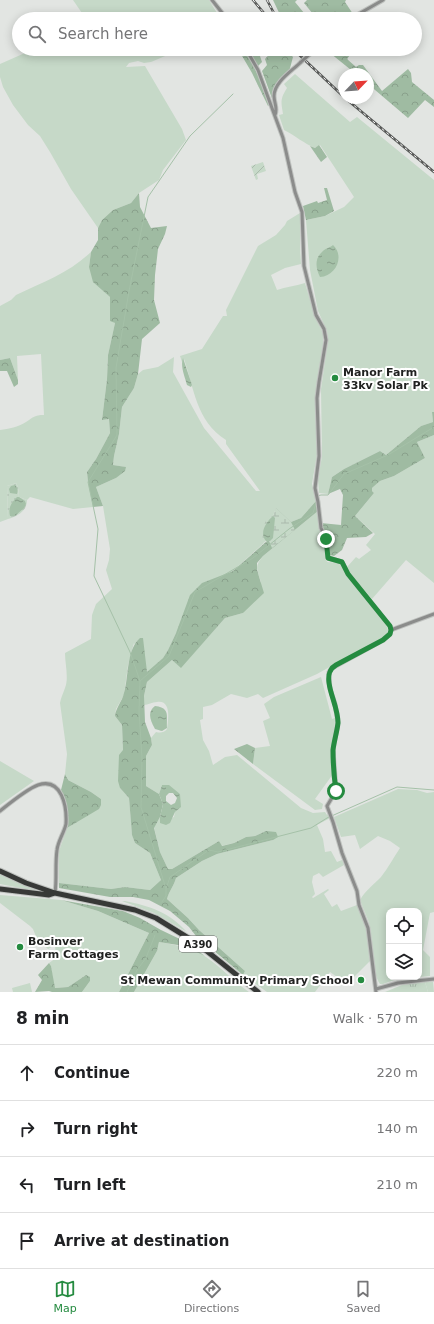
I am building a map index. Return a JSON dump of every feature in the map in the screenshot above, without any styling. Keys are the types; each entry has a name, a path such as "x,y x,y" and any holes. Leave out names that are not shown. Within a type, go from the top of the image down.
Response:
{"highway":[{"name":"A390","path":"0,871 26,883 55,893 135,910 156,918 198,944 258,992"},
{"path":"0,888 44,895 55,893"}],"street":[{"path":"212,0 221,12"},
{"path":"362,12 383,0"},
{"path":"250,56 258,70 283,138 295,192 302,212 304,266 316,315 324,329 326,340 317,398 319,456 315,488 321,528 326,539 328,558 342,562 348,574 379,611 390,626 391,630"},
{"path":"275,115 277,111 274,97 275,90 282,80 308,56"},
{"path":"434,614 391,630 390,634 383,640 332,668 329,679 330,689 335,704 338,722 333,750 336,791 327,806 342,853 357,890 359,904 368,928 376,990 398,983 434,979"},
{"path":"0,810 37,786 48,785 59,790 64,800 66,823 57,850 55,893"}],"green space":[{"path":"73,0 209,0 216,12 81,12"},
{"path":"273,0 297,0 295,2 303,12 279,12"},
{"path":"307,0 346,0 345,2 352,12 311,12 304,3"},
{"path":"18,56 165,56 151,62 144,63 138,61 129,63 126,67 145,66 182,129 186,140 163,170 159,180 139,193 131,203 113,210 102,220 98,228 71,189 40,136 28,125 13,105 3,87 0,77 0,64"},
{"path":"242,56 248,56 252,63 264,90 269,105 268,106"},
{"path":"252,56 260,56 262,62 258,66"},
{"path":"268,56 293,57 289,72 275,86 273,92 274,104 262,71 267,65 265,59"},
{"path":"334,56 349,56 347,59 356,67 363,65 365,68 349,68"},
{"path":"408,69 411,73 412,82 434,100 434,107 425,100 408,118 374,89 374,80 382,91"},
{"path":"295,74 350,122 357,117 434,180 433,422 421,426 386,455 380,451 344,469 332,477 328,494 319,493 318,480 322,456 321,389 328,341 327,331 318,311 310,270 306,220 325,216 344,207 354,197 320,145 315,148 284,130 279,115 283,114 282,101 283,95 287,88 284,84"},
{"path":"319,145 327,157 321,162 310,146 315,148"},
{"path":"263,162 266,171 257,174 258,179 256,180 251,166"},
{"path":"324,188 327,188 334,211 325,216 306,220 303,206 317,201 318,203 327,200"},
{"path":"139,193 140,207 151,228 167,226 158,249 155,275 154,300 160,323 142,339 138,374 134,388 122,407 113,465 126,467 125,471 116,478 96,487 103,506 93,507 87,472 110,433 109,419 102,420 107,379 108,355 115,323 110,321 110,297 93,282 89,267 91,252 98,240 98,228 102,220 113,210 131,203"},
{"path":"300,213 301,264 285,268 271,275 277,290 305,283 315,317 323,333 323,344 315,401 317,454 312,484 316,501 301,518 291,522 276,508 263,543 266,541 233,571 220,577 176,633 163,658 147,673 134,643 128,665 124,695 116,709 115,716 122,725 123,750 120,788 129,798 132,834 135,843 150,853 161,880 150,890 125,887 111,889 59,883 59,851 67,828 101,799 68,780 65,774 67,754 60,703 67,680 65,653 91,639 92,615 96,604 112,589 106,570 110,549 103,506 96,487 116,478 125,467 113,465 122,407 134,388 138,374 143,370 158,367 174,357 173,372 204,428 256,491 260,491 226,444 226,440 216,432 202,414 184,359 182,362 180,356 202,349 223,316 227,316 226,310 258,246 276,235 287,221"},
{"path":"91,252 89,267 103,290 110,297 110,320 115,323 108,355 107,379 102,420 109,419 110,433 87,472 93,507 73,509 30,497 27,500 19,497 16,483 7,486 8,519 0,522 0,430 23,424 38,415 44,415 41,354 17,356 18,380 10,358 0,360 0,306 11,300 16,295 74,266"},
{"path":"10,358 18,380 18,384 14,387 7,371 0,371 0,360"},
{"path":"432,412 434,412 434,435 417,442 425,458 394,476 380,481 372,488 374,493 355,516 373,533 366,537 347,538 342,550 334,556 330,555 321,523 341,525 343,495 340,489 328,494 332,477 344,469 380,451 386,455 421,426 433,422"},
{"path":"434,435 434,583 406,560 372,599 351,575 347,567 356,557 359,559 371,550 366,545 375,534 355,516 374,493 372,488 380,481 394,476 425,458 417,442"},
{"path":"16,483 19,497 27,500 27,504 24,510 8,519 7,486"},
{"path":"316,501 318,511 263,556 257,563 257,570 264,593 243,613 225,618 181,668 172,660 147,682 144,696 145,722 152,745 146,756 146,786 159,794 163,804 160,817 154,828 160,852 168,869 172,869 219,841 222,846 266,831 276,832 278,837 273,840 217,854 202,861 176,878 167,899 245,971 243,975 196,936 189,927 170,911 149,900 133,897 110,897 59,888 59,883 111,889 125,887 150,890 161,880 150,853 135,843 132,835 129,798 120,788 118,781 119,755 123,750 122,725 115,716 126,687 132,649 140,638 143,638 147,672 163,658 168,650 190,595 202,583 233,571 267,541 269,541 276,508 291,522 301,518"},
{"path":"276,508 291,522 295,530 272,548 269,541 263,543 262,530 267,518 273,516"},
{"path":"318,511 320,530 327,562 340,563 384,622 388,633 317,674 263,698 258,694 247,698 231,694 212,705 203,707 203,719 200,720 203,740 209,751 213,765 225,757 237,755 301,808 313,813 325,812 327,815 329,814 330,818 317,825 323,839 325,852 331,851 337,862 342,860 344,865 323,877 319,873 313,876 312,882 315,894 312,897 313,898 328,889 329,890 324,894 332,907 337,904 341,911 357,905 367,928 370,961 347,984 330,972 315,992 267,992 243,975 245,971 167,899 176,878 202,861 217,854 273,840 266,831 255,836 246,837 234,843 221,846 219,841 172,869 168,869 160,852 154,827 160,817 161,823 174,817 175,812 180,807 180,794 162,785 159,794 146,786 146,756 152,745 151,738 156,732 159,733 167,729 168,711 165,704 162,702 153,702 144,705 144,696 147,682 172,660 181,667 225,618 243,613 261,582 257,569 260,560"},
{"path":"321,677 332,719 335,718 332,760 333,774 315,799 323,804 322,809 315,810 253,764 255,748 270,746 263,721 270,718 264,704 274,697"},
{"path":"247,744 255,748 253,764 234,749"},
{"path":"0,761 34,781 0,805"},
{"path":"65,774 68,780 101,799 99,809 67,828 68,815 66,802 61,790"},
{"path":"398,789 417,790 427,793 434,792 434,912 430,913 423,950 430,957 430,976 422,977 422,908 386,908 386,980 394,980 380,984 375,973 370,927 360,900 381,877 400,848 390,841 378,836 360,849 355,835 341,837 334,817"},
{"path":"0,874 23,885 46,893 0,884"},
{"path":"0,895 61,900 98,911 149,933 119,992 82,992 90,981 86,975 68,987 54,988 51,966 49,963 56,958 55,945 48,949 37,939 33,929 30,926 0,903"},
{"path":"61,900 123,911 140,918 184,941 205,956 184,946 159,942 157,951 134,992 119,992 149,933 98,911"},
{"path":"122,901 143,905 159,911 173,919 187,932 154,913"},
{"path":"159,942 183,947 201,954 212,961 249,992 134,992 157,951"},
{"path":"49,963 51,966 55,988 68,987 86,975 90,977 90,981 82,992 35,992 42,980 38,975"},
{"path":"425,982 433,982 434,992 428,992"},
{"path":"425,982 428,992 385,992 402,985"},
{"path":"30,983 32,992 13,992 12,988"}],"water":[{"path":"333,245 337,249 338,254 337,265 326,276 320,277 317,267 319,255"},
{"path":"183,358 192,385 191,387 187,385 182,368"},
{"path":"15,485 18,490 17,494 10,493 9,489 11,486"},
{"path":"17,497 25,501 26,504 24,508 15,516 10,516 10,506"},
{"path":"273,516 275,518 273,538 270,541 266,541 263,531 268,521"},
{"path":"155,706 160,707 167,713 167,728 162,731 155,729 151,719 150,714 152,708"},
{"path":"162,785 169,785 180,794 181,807 175,812 170,823 166,825 160,823 163,804 159,794","holes":["169,793 173,793 177,798 175,803 171,805 166,801 166,796"]}],"waterway":[{"path":"140,681 130,652 94,576 98,529 88,482 117,435 116,368 129,291 148,197 190,136 233,94"},
{"path":"317,496 328,495 344,474 388,455 434,427"},
{"path":"166,889 141,807 142,758 139,711 140,681 169,656 195,592 253,558 289,529 313,513 316,503"},
{"path":"162,902 166,896 166,889 170,877 209,850 218,852 311,828 327,818 397,787 434,790"},
{"path":"127,992 137,970 146,958 155,935"}],"railway":[{"path":"253,0 263,12"},
{"path":"267,0 273,12"},
{"path":"300,56 338,91"},
{"path":"352,104 434,172"}],"place":[{"name":"Manor Farm 33kv Solar Pk","path":"335,378"},
{"name":"Bosinver Farm Cottages","path":"20,947"},
{"name":"St Mewan Community Primary School","path":"361,980"}],"route":[{"path":"326,539 328,558 342,562 348,574 379,611 390,626 391,630 390,634 383,640 336,665 330,672 330,689 335,704 338,722 333,750 336,791"}]}
